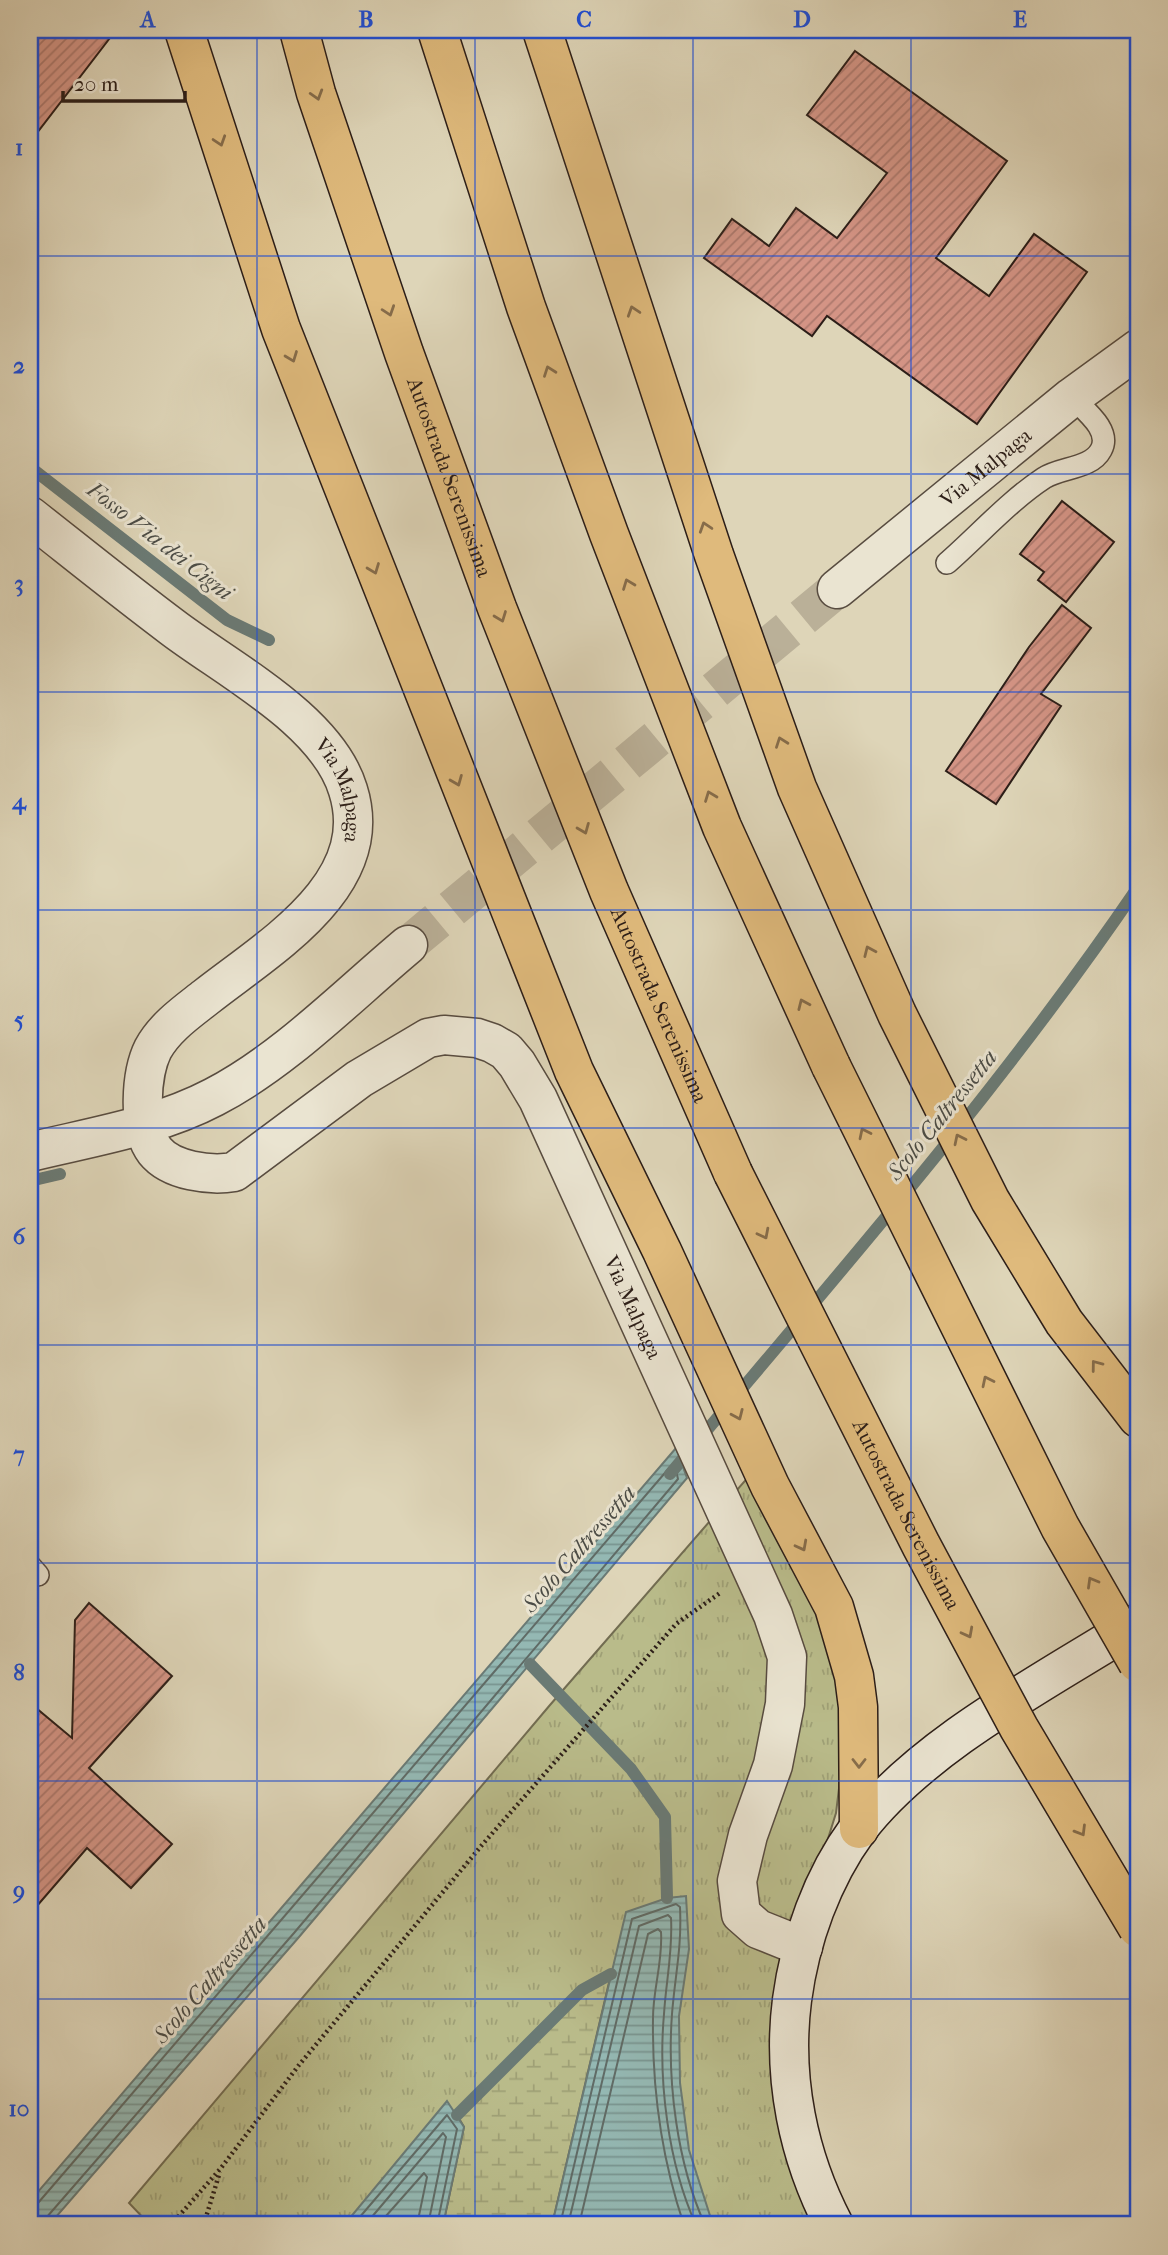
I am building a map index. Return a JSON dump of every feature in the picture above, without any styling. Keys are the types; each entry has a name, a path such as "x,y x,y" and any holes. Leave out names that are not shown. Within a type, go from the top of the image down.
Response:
{"highway":[{"path":"184,30 281,329 430,713 574,1071 710,1353 770,1486 834,1608 846,1644 858,1707 859,1829"},
{"name":"Autostrada Serenissima","path":"299,30 316,93 404,353 497,608 609,891 733,1173 934,1569 1019,1728 1138,1928"},
{"path":"437,30 526,307 609,534 722,827 831,1066 1060,1527 1138,1663"},
{"path":"542,30 714,555 797,788 897,1014 990,1200 1064,1322 1138,1418"}],"street":[{"name":"Via Malpaga","path":"837,589 1072,397 1138,349"},
{"name":"Via Malpaga","path":"30,516 320,740 337,763 348,790 353,823 346,857 334,883 309,917 175,1020 153,1049 142,1091 144,1124 155,1151 174,1165 219,1175 234,1172 359,1079 428,1038 444,1035 477,1038 506,1051 517,1064 538,1099 773,1615 787,1657 785,1704 774,1765 748,1835 737,1881 741,1914 758,1929 803,1947"},
{"path":"30,1152 144,1124 214,1097 246,1078 408,946"},
{"path":"834,2225 808,2164 797,2126 790,2075 790,2022 796,1971 811,1921 831,1873 859,1829 935,1755 976,1725 1138,1623"}],"lane":[{"path":"947,564 1045,477 1090,462 1101,450 1104,438 1099,426 1072,397"}],"path":[{"path":"170,2225 221,2168 299,2065 473,1855 676,1624 744,1554"},
{"path":"208,2225 206,2217 221,2168"}],"green space":[{"path":"763,1460 827,1607 846,1731 836,1813 786,1973 821,2225 150,2225 129,2203 550,1705"},
{"path":"611,1974 552,2225 443,2225 464,2127 457,2115 582,1990"}],"water":[{"path":"676,1448 687,1478 299,1937 49,2225 30,2225 30,2201"},
{"path":"686,1896 689,1949 679,2016 680,2083 689,2150 713,2225 552,2225 626,1912 667,1898"},
{"path":"447,2101 464,2127 443,2225 344,2225"}],"building":[{"path":"30,30 116,30 30,142"},
{"path":"855,51 1007,161 936,258 989,296 1034,234 1087,272 977,424 827,316 812,336 704,258 732,219 769,246 796,208 837,238 887,173 807,115"},
{"path":"1062,501 1114,542 1066,602 1038,580 1044,572 1020,554"},
{"path":"1062,605 1091,628 1041,694 1061,706 996,804 946,771 1029,647"},
{"path":"89,1603 172,1676 89,1768 172,1844 131,1888 87,1848 30,1914 30,1703 72,1738 75,1620"}],"waterway":[{"name":"Fosso Via dei Cigni","path":"30,467 227,620 269,640"},
{"name":"Scolo Caltressetta","path":"670,1474 912,1186 1028,1039 1138,887"},
{"path":"30,1181 60,1174"},
{"path":"530,1664 631,1769 665,1817 667,1898"},
{"path":"457,2115 582,1990 611,1974"}],"tunnel":[{"path":"408,945 837,589"}]}
